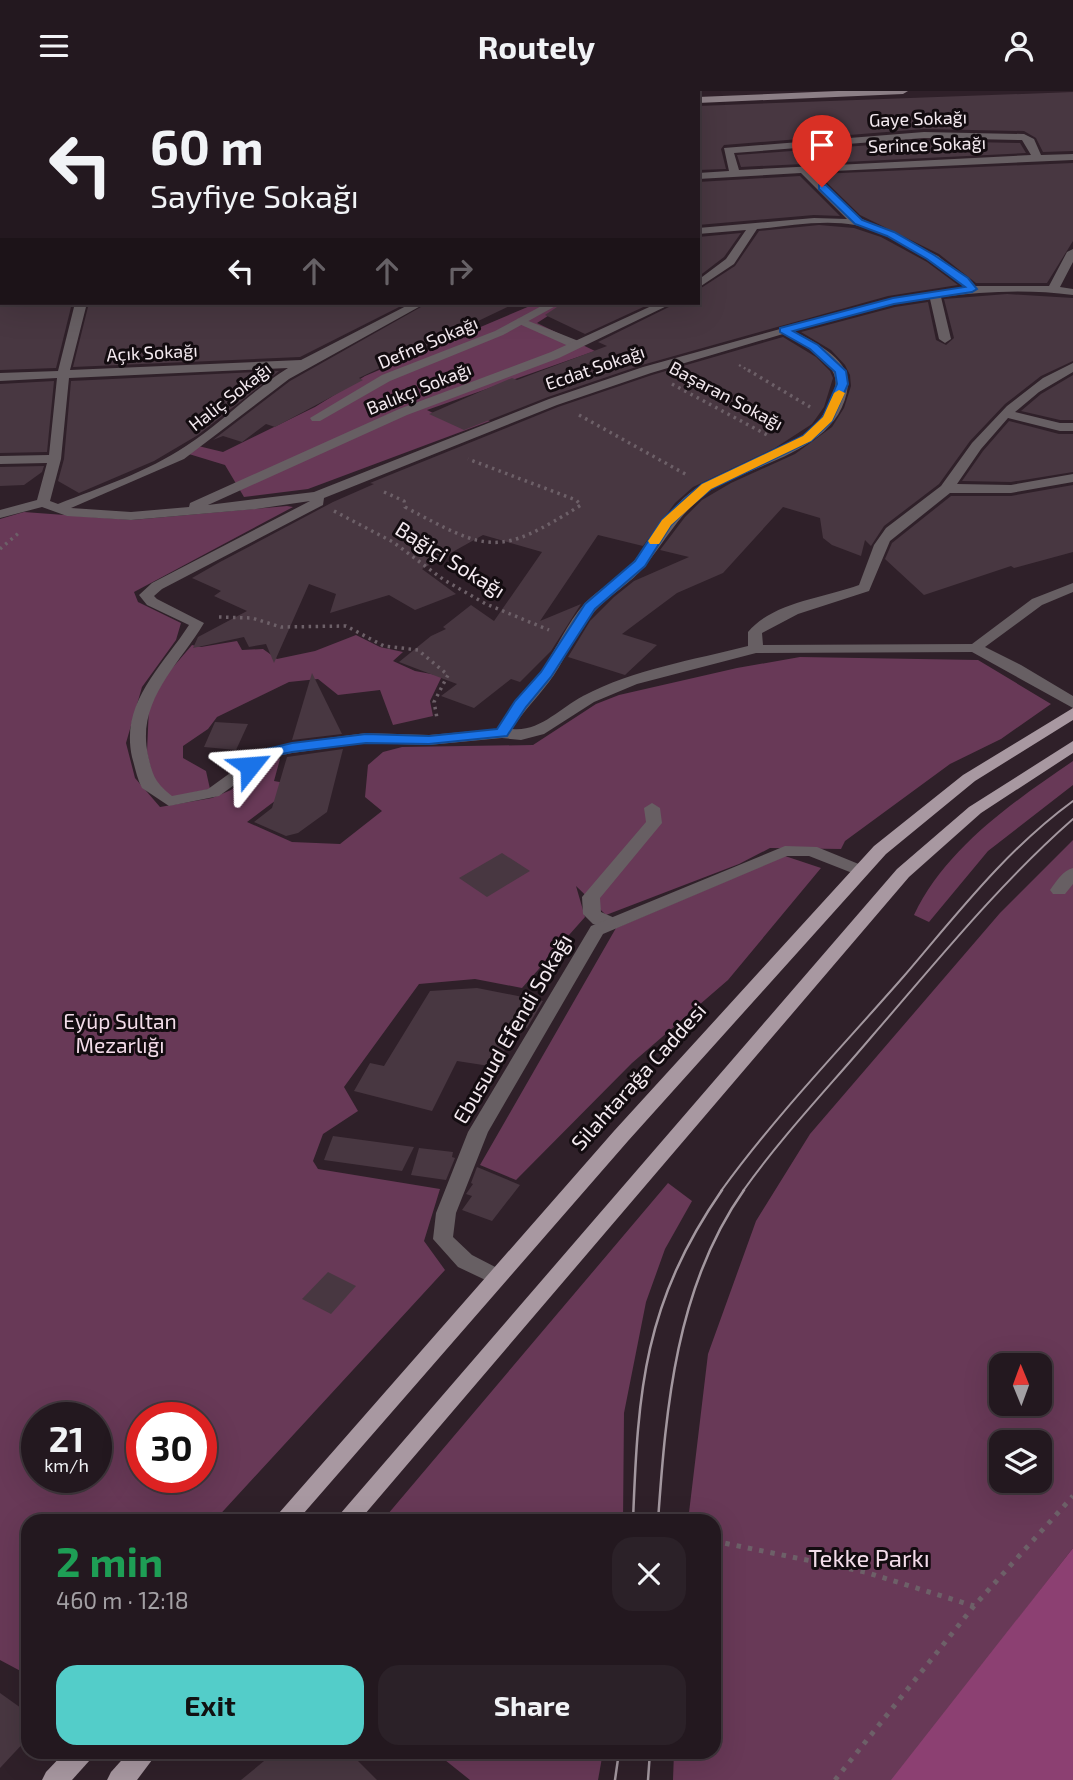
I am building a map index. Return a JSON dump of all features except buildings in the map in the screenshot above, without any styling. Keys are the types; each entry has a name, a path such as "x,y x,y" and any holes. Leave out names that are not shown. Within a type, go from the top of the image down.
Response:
{"main road":[{"path":"700,100 824,92 903,91"},
{"name":"Silahtarağa Caddesi","path":"289,1514 496,1277 860,871 893,838 960,784 1073,713"},
{"path":"351,1514 903,873 975,810 1073,746"},
{"path":"55,1780 74,1759"},
{"path":"120,1780 139,1759"}],"street":[{"name":"Gaye Sokağı","path":"735,174 728,150 829,141 932,148 1024,137 1030,141 1038,160"},
{"path":"829,141 842,166"},
{"name":"Serince Sokağı","path":"700,176 842,166 932,148 1038,160 1073,157"},
{"path":"804,170 859,222"},
{"path":"700,231 814,221 859,222 890,234 931,257 965,280 972,289"},
{"path":"700,284 711,278 744,249 752,228"},
{"path":"1053,289 1073,252"},
{"name":"Ecdat Sokağı","path":"502,733 429,740 366,739 292,748 268,753 213,793 169,801 148,785 137,731 141,708 162,671 187,641 197,623 152,602 146,595 157,586 357,480 553,403 647,370 893,301 972,289 1053,289 1073,292"},
{"path":"935,295 945,339"},
{"path":"43,503 55,459 62,375 80,305"},
{"name":"Haliç Sokağı","path":"57,510 180,456 203,441 227,417 305,364 416,305"},
{"name":"Defne Sokağı","path":"316,418 386,378 499,333 551,305"},
{"name":"Balıkçı Sokağı","path":"186,512 403,412 577,345 663,305"},
{"path":"521,321 577,345"},
{"path":"784,330 814,347 840,371 843,384 828,418 807,439 707,487 666,523 640,563 590,607 547,674 520,704 502,733 521,736 539,731 589,699 632,681 756,649 975,648 1016,668 1073,703"},
{"name":"Açık Sokağı","path":"0,377 305,364"},
{"path":"756,649 755,632 774,619 796,609 864,588 870,581 876,555 883,540 906,517 946,489 980,440 1007,414 1057,374 1073,367"},
{"path":"1007,414 1060,427 1073,427"},
{"path":"0,460 55,459"},
{"path":"946,489 1011,489 1073,478"},
{"path":"0,515 43,503 57,510 131,516 317,499"},
{"path":"975,648 1037,602 1073,587"},
{"path":"611,923 599,920 592,914 591,897 654,823 652,808"},
{"name":"Ebusuud Efendi Sokağı","path":"496,1277 465,1261 443,1239 446,1213 478,1132 597,930 785,851 811,851 860,871"},
{"path":"1059,890 1073,873"}],"path":[{"path":"714,350 828,418"},
{"name":"Başaran Sokağı","path":"647,370 792,447"},
{"path":"553,403 604,426 707,487"},
{"path":"357,480 404,501 405,507 461,535 491,544 522,537 551,524 581,505 576,500 437,448"},
{"name":"Bağiçi Sokağı","path":"317,499 394,541 444,580 486,604 568,638"},
{"path":"216,617 253,618 281,627 345,626 384,646 418,650 448,675 434,702 437,718 426,721"},
{"path":"835,1780 974,1606 1073,1496"},
{"path":"721,1542 865,1572 974,1606"}],"green space":[{"path":"532,305 565,305 537,323 595,351 427,410 443,418 465,409 490,421 308,489 244,497 225,465 179,451 190,444 223,452 315,407 365,376"},
{"name":"Eyüp Sultan Mezarlığı","path":"293,507 134,592 138,602 181,623 176,640 142,687 126,743 135,778 160,807 212,798 231,790 269,759 280,759 274,781 296,785 247,822 292,842 340,844 382,811 365,797 368,765 383,752 402,747 533,745 596,704 619,695 737,668 800,657 978,660 1051,704 1001,739 950,764 845,841 841,849 770,848 739,864 606,915 576,886 585,917 522,988 475,979 419,984 344,1087 358,1111 323,1134 313,1161 318,1169 440,1189 424,1241 445,1270 220,1514 21,1514 21,1671 0,1660 0,519 24,512 132,520"},
{"path":"356,635 380,647 403,652 393,661 415,671 442,676 430,701 433,716 393,725 380,690 338,695 318,679 289,682 217,717 208,729 183,746 183,758 206,771 210,789 172,797 154,783 147,752 149,706 168,673 192,645 201,647 237,641 242,650 263,649 277,659 315,651"},
{"path":"1073,761 1073,785 988,851 929,922 914,915 944,868 983,828"},
{"name":"Tekke Parkı","path":"1073,840 1073,1548 893,1780 673,1780 674,1759 721,1759 721,1514 689,1514 708,1354 756,1221 810,1134 1000,913"},
{"path":"785,856 821,868 728,980 632,1063 516,1180 480,1165 616,928"},
{"path":"668,1183 692,1201 665,1249 646,1302 624,1413 623,1514 388,1514"},
{"path":"444,1759 602,1759 598,1780 470,1780"}],"shaded area":[{"path":"1073,1548 1073,1780 891,1780"}],"tram line":[{"path":"721,1191 787,1108 963,906 1026,840 1073,801"},
{"path":"743,1191 790,1131 970,923 1073,819"},
{"path":"633,1514 638,1429 650,1348 676,1271 696,1231 722,1190"},
{"path":"659,1514 671,1391 689,1307 703,1266 721,1227 744,1190"},
{"path":"615,1780 618,1759"},
{"path":"648,1780 650,1759"}],"slow traffic":[{"path":"655,541 666,523 707,487 807,439 828,418 839,393"}],"route":[{"path":"250,766 268,753 292,748 366,739 429,740 502,733 520,704 547,674 590,607 626,579 666,523 707,487 807,439 828,418 843,384 840,371 814,347 784,330 893,301 972,289 965,280 931,257 890,234 859,222 822,187"}]}
